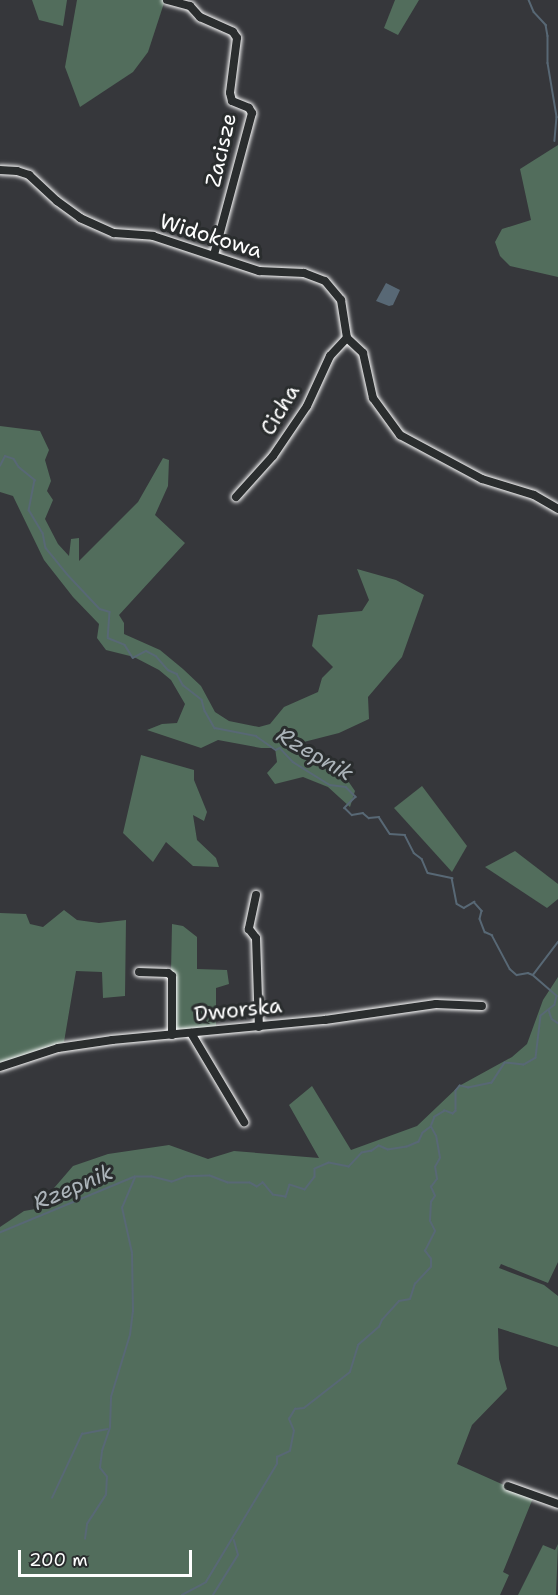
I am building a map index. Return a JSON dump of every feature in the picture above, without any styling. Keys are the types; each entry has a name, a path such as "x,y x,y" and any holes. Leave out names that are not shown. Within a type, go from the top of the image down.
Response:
{"street":[{"name":"Zacisze","path":"167,0 190,6 200,18 233,32 237,38 230,93 232,101 249,108 252,113 213,255"},
{"name":"Widokowa","path":"0,170 17,171 29,175 63,206 95,226 114,233 153,236 259,270 304,273 325,281 341,300 347,338 363,353 373,398 400,435 482,479 534,495 558,509"},
{"name":"Cicha","path":"236,496 273,456 307,406 330,356 347,338"},
{"path":"256,895 249,929 256,938 259,1027"},
{"path":"139,972 168,973 172,976 172,1035"},
{"name":"Dworska","path":"0,1067 58,1048 259,1027 436,1004 482,1006"},
{"path":"191,1033 244,1122"},
{"path":"508,1486 558,1504"}],"green space":[{"path":"32,0 67,0 63,26 39,20"},
{"path":"77,0 165,0 148,52 133,72 80,107 65,67"},
{"path":"395,0 419,0 398,35 384,28"},
{"path":"558,145 558,277 510,266 500,256 495,242 502,229 531,220 520,169"},
{"path":"0,426 40,431 49,450 45,460 51,481 47,491 53,500 45,519 58,544 69,556 71,539 79,538 79,561 138,502 163,458 169,460 168,486 155,515 185,543 119,615 124,623 124,634 160,650 183,669 201,686 215,712 229,721 259,727 270,724 284,707 318,692 322,678 333,667 312,646 318,615 362,611 369,600 357,569 396,580 424,595 402,657 368,697 369,719 339,733 292,745 302,757 346,778 355,791 350,807 328,787 303,777 275,784 267,773 277,762 275,748 261,748 218,740 201,748 147,730 162,724 177,723 185,704 171,680 159,670 134,657 106,650 97,638 99,624 73,597 44,560 13,496 0,492"},
{"path":"141,755 194,770 194,780 207,812 204,821 193,815 197,840 216,858 219,867 193,866 166,842 153,862 123,833"},
{"path":"422,786 467,846 452,872 394,808"},
{"path":"515,851 558,884 558,899 547,908 485,867"},
{"path":"64,910 77,920 99,923 126,920 125,996 103,998 102,972 76,971 64,1042 0,1063 0,913 26,914 30,924 43,927"},
{"path":"172,924 183,926 197,937 197,969 227,970 229,984 216,988 216,1028 176,1032 175,976 171,972"},
{"path":"558,977 558,1262 548,1283 501,1264 499,1268 544,1285 558,1296 558,1347 498,1328 499,1359 507,1389 472,1425 457,1464 533,1498 503,1572 509,1575 500,1595 0,1595 0,1227 24,1211 41,1208 42,1202 73,1166 108,1154 169,1145 208,1159 234,1151 319,1158 289,1105 312,1086 351,1150 417,1126 459,1086 512,1057 527,1044 543,1000"},
{"path":"558,1544 556,1595 518,1595 543,1545 555,1550"}],"water":[{"path":"386,283 400,290 393,305 389,306 376,301"}],"waterway":[{"path":"529,0 534,12 546,25 548,63 557,117 555,141"},
{"name":"Rzepnik","path":"0,466 5,456 14,459 19,467 35,480 29,510 43,533 46,548 100,609 110,612 108,638 125,645 133,658 146,651 156,656 168,670 177,674 183,685 202,700 205,711 215,728 256,736 276,750 280,748 293,762 330,785 346,787 356,797 345,808 352,815 363,813 369,818 379,817 390,834 405,835 414,853 422,859 428,873 452,878 457,904 464,908 474,902 482,911 480,919 485,932 492,935 510,969 517,975 528,973 533,975 557,996 555,1005 541,1016 536,1058 524,1065 505,1063 492,1083 469,1088 460,1086 456,1091 456,1111 453,1114 445,1111 435,1117 431,1127 423,1133 419,1142 407,1147 388,1150 379,1146 372,1151 362,1153 349,1167 329,1163 315,1169 315,1177 305,1190 290,1185 286,1197 273,1195 263,1183 257,1187 250,1183 228,1183 210,1176 186,1177 172,1182 152,1177 135,1177 0,1233"},
{"path":"533,975 558,942"},
{"path":"549,1010 552,1019 558,1023"},
{"path":"182,1595 206,1582 277,1464 277,1457 290,1451 294,1431 289,1419 295,1409 304,1408 350,1372 358,1345 379,1327 382,1320 399,1301 410,1299 415,1284 431,1267 431,1259 425,1251 435,1231 430,1221 431,1202 435,1196 431,1187 437,1179 435,1167 440,1158 436,1136 431,1127"},
{"path":"85,1539 87,1524 106,1495 107,1477 100,1468 102,1451 110,1428 111,1397 130,1335 133,1312 132,1253 122,1208 135,1178"},
{"path":"52,1498 82,1434 108,1429"},
{"path":"213,1595 238,1555 234,1541"}]}
